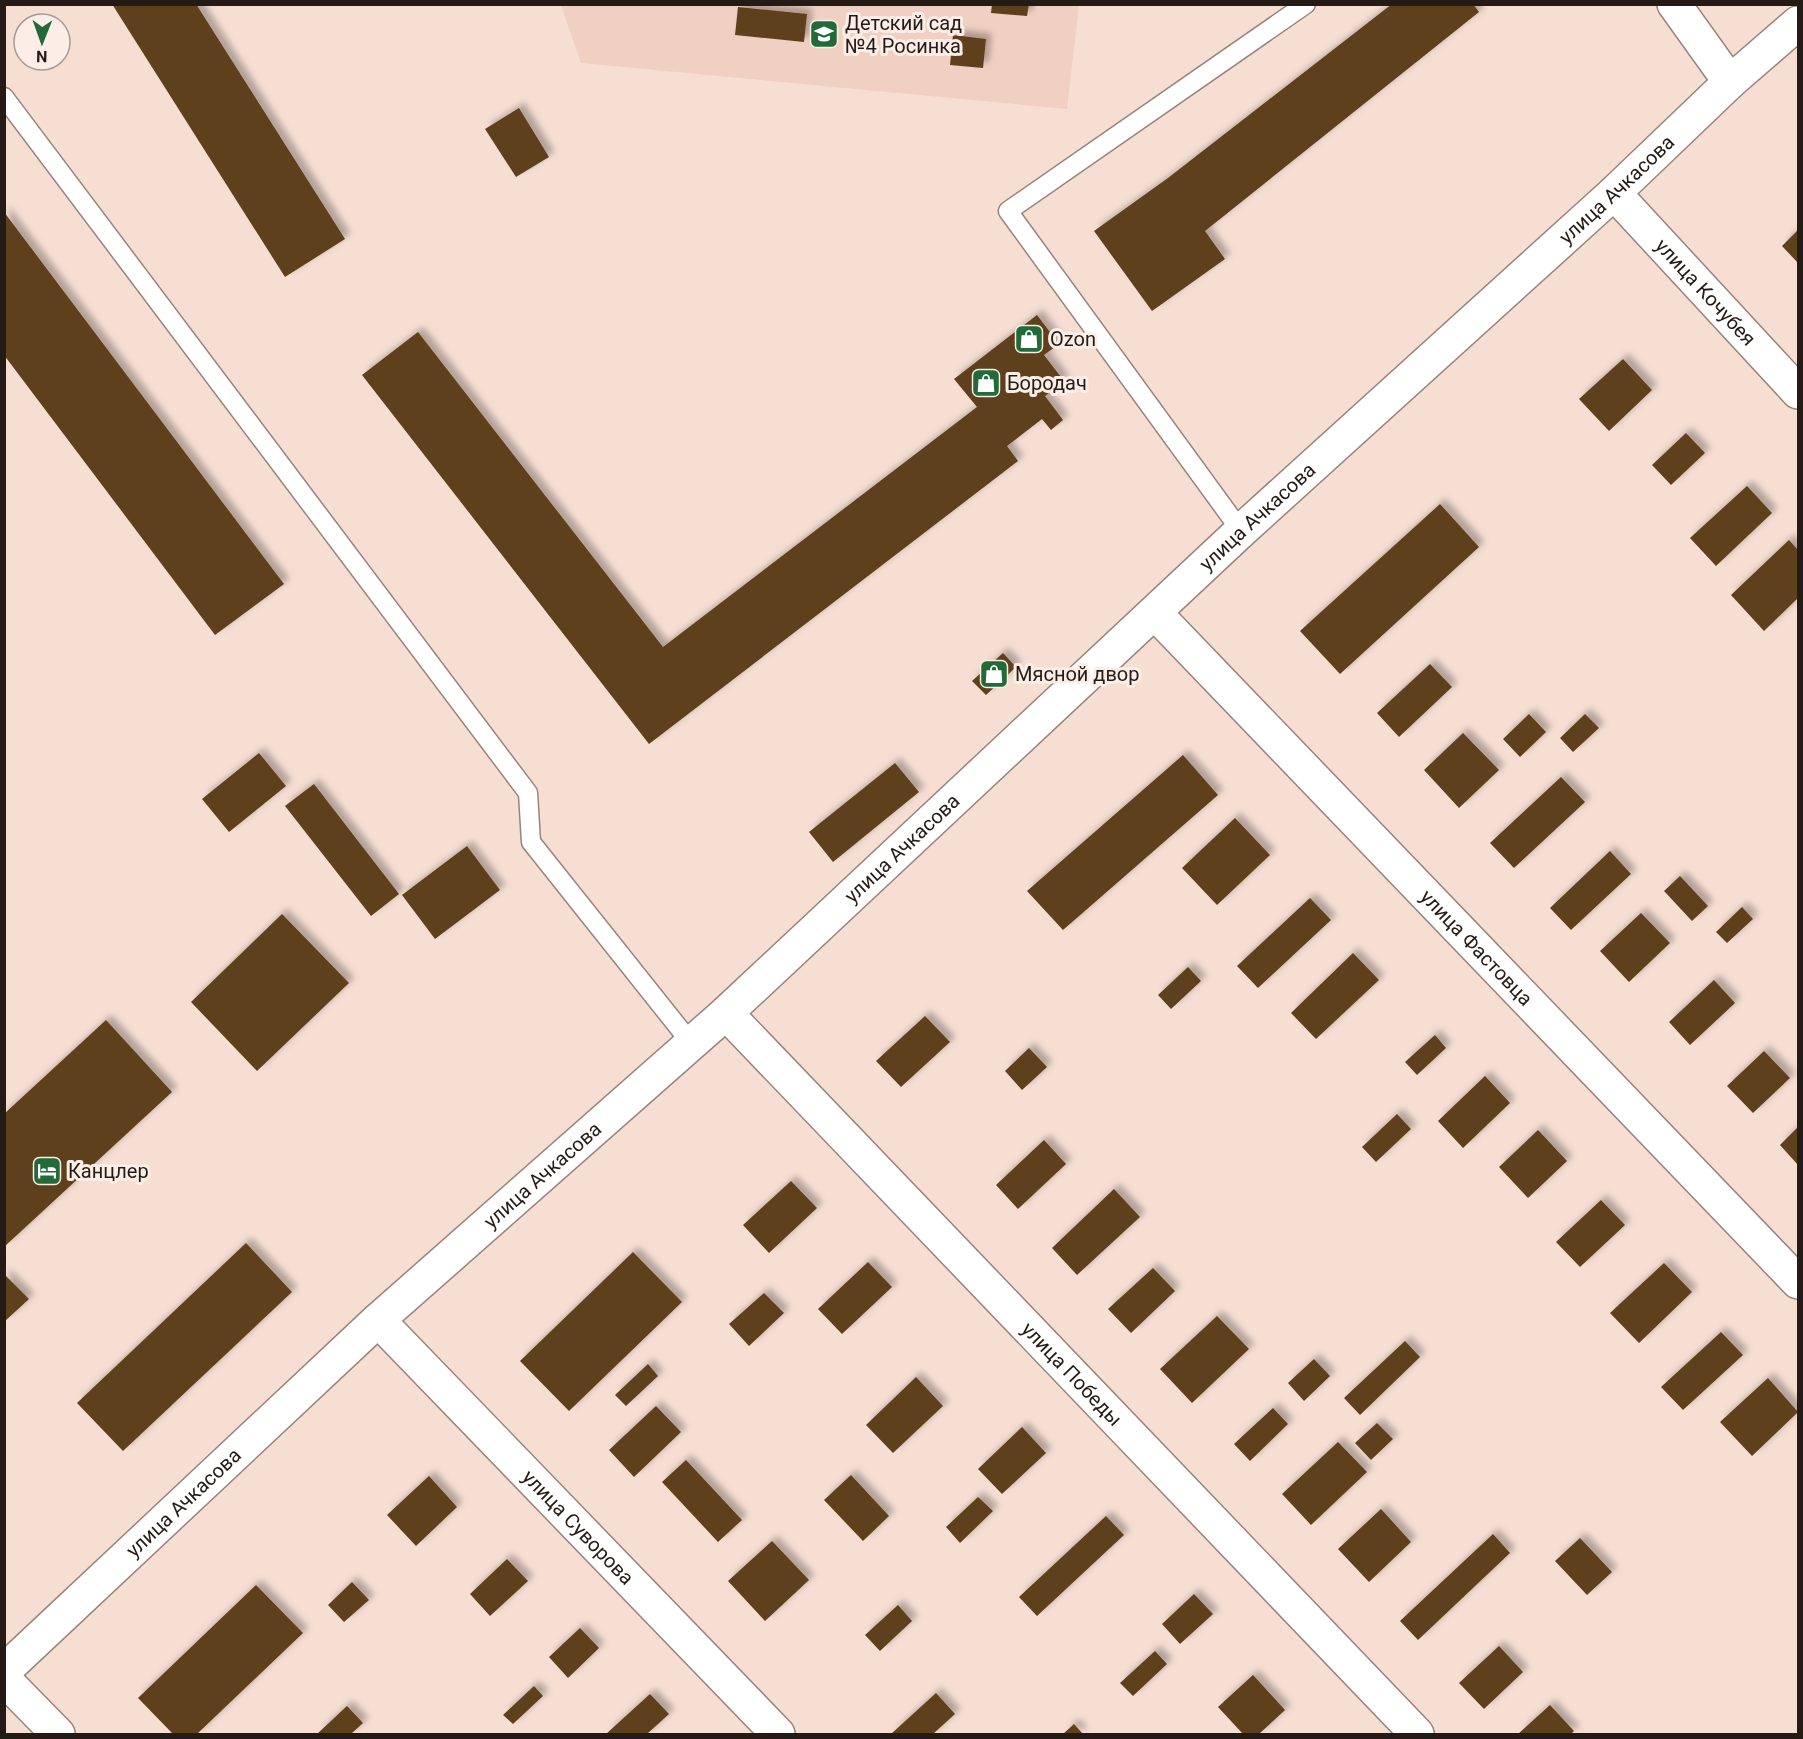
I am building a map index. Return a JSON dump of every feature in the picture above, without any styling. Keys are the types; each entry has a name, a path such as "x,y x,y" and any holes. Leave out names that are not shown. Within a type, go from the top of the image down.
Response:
{"street":[{"path":"1674,4 1730,82"},
{"name":"улица Ачкасова","path":"4,1671 378,1320 726,1013 1241,531 1614,193 1730,82 1798,23"},
{"name":"улица Кочубея","path":"1614,193 1798,392"},
{"name":"улица Фастовца","path":"1155,613 1798,1282"},
{"name":"улица Победы","path":"726,1013 1417,1734"},
{"name":"улица Суворова","path":"378,1320 778,1734"},
{"path":"4,1679 58,1734"}],"lane":[{"path":"1241,531 1008,211 1306,4"},
{"path":"4,97 528,793 531,842 691,1043"}],"shaded area":[{"name":"Детский сад №4 Росинка","path":"561,5 1079,5 1067,109 581,63"}],"building":[{"path":"112,4 196,4 345,239 285,277"},
{"path":"992,4 1029,4 1027,16 991,13"},
{"path":"1392,4 1473,4 1479,12 1205,231 1225,259 1152,311 1094,231 1168,178"},
{"path":"738,7 807,14 804,42 735,35"},
{"path":"953,35 986,39 983,68 950,65"},
{"path":"519,108 549,157 516,177 485,129"},
{"path":"4,212 284,584 215,635 4,355"},
{"path":"1798,230 1798,263 1782,246"},
{"path":"1037,315 1059,344 1044,355 1064,381 1045,396 1063,420 1051,430 1042,419 1007,446 1018,461 649,744 362,375 418,332 663,647 977,407 954,379"},
{"path":"1623,359 1652,390 1609,431 1579,399"},
{"path":"1686,433 1705,453 1671,485 1652,465"},
{"path":"1747,486 1772,513 1716,566 1690,538"},
{"path":"1440,504 1479,547 1340,674 1300,631"},
{"path":"1789,540 1798,550 1798,598 1764,631 1731,595"},
{"name":"Мясной двор","path":"1003,653 1016,667 986,695 972,681"},
{"path":"1430,664 1452,687 1399,737 1377,713"},
{"path":"1529,714 1546,732 1520,757 1503,739"},
{"path":"1585,714 1599,728 1573,752 1560,738"},
{"path":"1463,733 1499,770 1459,808 1424,770"},
{"path":"259,753 286,786 229,832 202,799"},
{"path":"1183,755 1218,795 1063,930 1027,891"},
{"path":"895,763 919,792 833,862 809,832"},
{"path":"1561,777 1585,802 1514,868 1490,843"},
{"path":"314,784 399,894 371,916 285,806"},
{"path":"1235,818 1270,855 1217,905 1182,868"},
{"path":"467,846 500,890 435,939 402,895"},
{"path":"1610,851 1631,874 1571,930 1550,908"},
{"path":"1680,876 1708,906 1692,921 1664,891"},
{"path":"1310,898 1331,920 1258,988 1237,966"},
{"path":"1742,907 1753,919 1727,943 1716,932"},
{"path":"1641,913 1670,943 1629,982 1600,951"},
{"path":"282,914 349,983 257,1071 191,1002"},
{"path":"1353,953 1379,980 1316,1039 1291,1013"},
{"path":"1188,967 1201,981 1171,1009 1158,995"},
{"path":"1714,980 1735,1003 1690,1045 1669,1022"},
{"path":"925,1016 950,1042 901,1087 876,1061"},
{"path":"106,1020 172,1092 4,1247 4,1114"},
{"path":"1435,1035 1446,1048 1417,1075 1405,1062"},
{"path":"1029,1048 1047,1067 1022,1090 1005,1071"},
{"path":"1764,1051 1790,1078 1753,1113 1727,1086"},
{"path":"1485,1076 1510,1103 1463,1148 1438,1121"},
{"path":"1397,1114 1411,1129 1376,1162 1362,1147"},
{"path":"1798,1127 1798,1165 1780,1145"},
{"path":"1538,1130 1567,1161 1528,1198 1499,1167"},
{"path":"1044,1140 1066,1164 1018,1209 996,1185"},
{"path":"791,1181 817,1208 769,1253 743,1225"},
{"path":"1114,1189 1140,1217 1077,1275 1052,1248"},
{"path":"1601,1200 1625,1225 1580,1267 1556,1242"},
{"path":"246,1243 292,1292 123,1451 77,1403"},
{"path":"633,1252 682,1302 569,1411 520,1361"},
{"path":"868,1262 892,1287 842,1334 818,1309"},
{"path":"1664,1263 1692,1292 1639,1343 1610,1313"},
{"path":"1153,1268 1175,1291 1131,1333 1108,1309"},
{"path":"4,1274 29,1299 4,1322"},
{"path":"764,1293 784,1313 749,1346 729,1324"},
{"path":"1217,1316 1249,1349 1192,1403 1160,1369"},
{"path":"1721,1332 1743,1355 1683,1410 1661,1387"},
{"path":"1405,1341 1420,1357 1360,1415 1344,1398"},
{"path":"1314,1359 1330,1376 1304,1401 1288,1383"},
{"path":"648,1364 658,1376 626,1406 615,1395"},
{"path":"916,1377 943,1406 893,1453 866,1425"},
{"path":"1768,1378 1798,1412 1752,1456 1720,1422"},
{"path":"656,1406 681,1432 634,1477 609,1450"},
{"path":"1273,1408 1288,1424 1250,1461 1234,1444"},
{"path":"1377,1423 1393,1439 1371,1460 1355,1443"},
{"path":"1022,1427 1046,1453 1002,1494 978,1469"},
{"path":"1338,1442 1367,1472 1311,1525 1282,1494"},
{"path":"686,1460 742,1520 718,1542 662,1482"},
{"path":"851,1475 889,1516 863,1541 824,1500"},
{"path":"429,1476 457,1507 416,1546 387,1515"},
{"path":"978,1497 993,1511 960,1543 946,1527"},
{"path":"1381,1509 1411,1542 1369,1582 1338,1549"},
{"path":"1106,1516 1124,1535 1037,1616 1019,1597"},
{"path":"1493,1534 1510,1553 1418,1640 1400,1621"},
{"path":"1580,1538 1612,1572 1587,1595 1555,1561"},
{"path":"772,1541 809,1580 765,1621 728,1581"},
{"path":"507,1559 528,1581 490,1616 470,1594"},
{"path":"352,1582 369,1600 344,1622 328,1605"},
{"path":"256,1585 303,1633 197,1734 173,1734 138,1698"},
{"path":"1194,1594 1213,1614 1180,1644 1162,1624"},
{"path":"898,1605 912,1621 880,1651 865,1635"},
{"path":"580,1628 599,1648 568,1678 549,1657"},
{"path":"1499,1646 1523,1672 1484,1709 1459,1683"},
{"path":"1155,1651 1167,1664 1133,1696 1120,1683"},
{"path":"1253,1675 1285,1710 1259,1734 1243,1734 1218,1707"},
{"path":"534,1686 543,1696 513,1724 503,1715"},
{"path":"936,1693 955,1714 933,1734 891,1734"},
{"path":"650,1694 669,1714 647,1734 606,1734"},
{"path":"1550,1705 1574,1731 1571,1734 1518,1734"},
{"path":"347,1706 363,1723 351,1734 317,1734"},
{"path":"1074,1724 1083,1734 1063,1734"}],"place":[{"name":"Детский сад №4 Росинка","path":"824,34"},
{"name":"Ozon","path":"1029,339"},
{"name":"Бородач","path":"986,383"},
{"name":"Мясной двор","path":"994,674"},
{"name":"Канцлер","path":"47,1171"}]}
